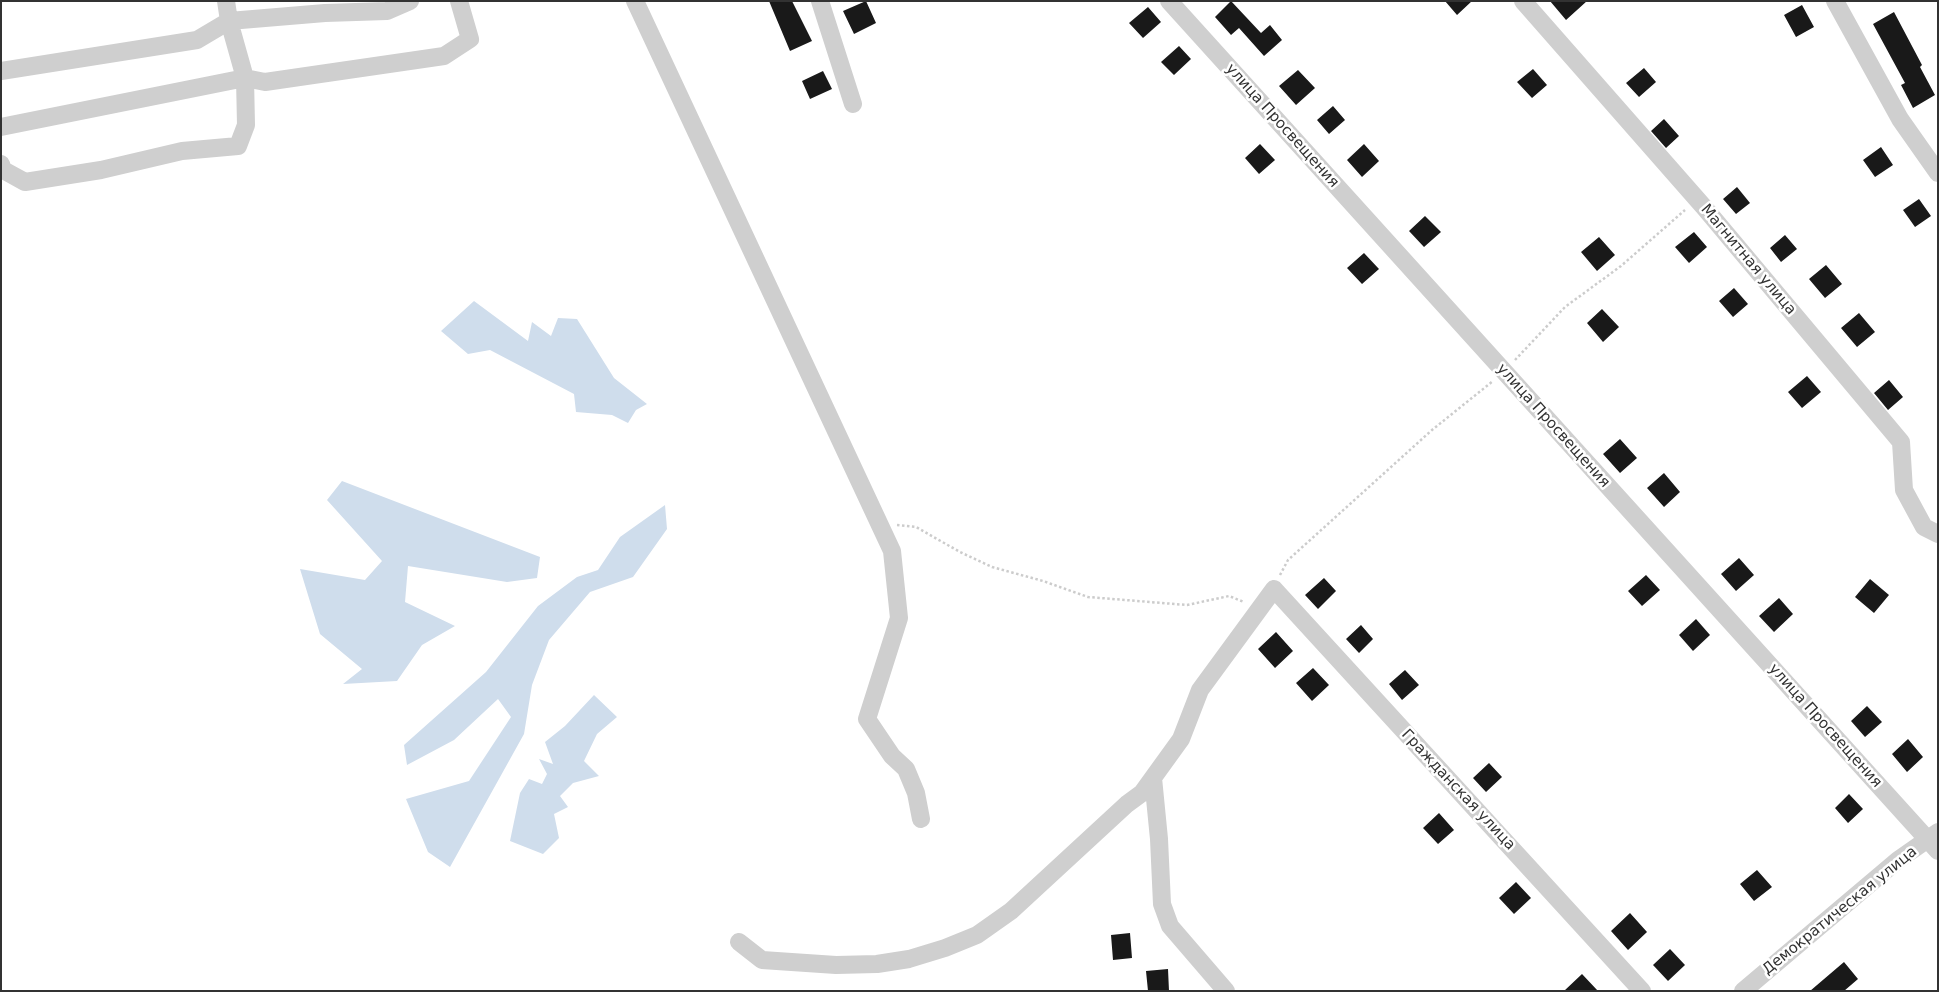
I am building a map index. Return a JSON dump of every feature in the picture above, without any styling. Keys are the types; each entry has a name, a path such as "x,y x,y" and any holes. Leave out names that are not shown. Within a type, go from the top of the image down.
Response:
{"street":[{"path":"1,164 3,170 24,182 101,170 182,151 238,146 246,125 245,78 229,21 226,1"},
{"path":"1,71 197,40 229,21 325,13 387,11 410,1"},
{"path":"1,127 245,78 265,82 444,56 470,39 459,1"},
{"path":"635,1 892,551 899,618 867,719 892,756 906,769 916,793 921,819"},
{"path":"820,1 853,104"},
{"name":"улица Просвещения","path":"1169,1 1504,372 1935,841"},
{"name":"Магнитная улица","path":"1523,1 1697,199 1901,442 1904,490 1924,527 1938,534"},
{"path":"1835,1 1900,119 1938,173"},
{"path":"738,942 762,960 836,965 877,964 909,959 945,948 977,935 1011,911 1127,804 1142,793 1180,739 1200,690 1274,589"},
{"name":"Гражданская улица","path":"1274,589 1642,991"},
{"path":"1153,778 1164,912 1170,926 1226,991"},
{"name":"Демократическая улица","path":"1743,991 1898,860 1935,841"}],"path":[{"path":"1274,589 1288,560 1432,430 1504,372 1564,306 1622,266 1697,199"},
{"path":"879,524 916,527 960,552 992,567 1043,581 1088,597 1186,605 1229,596 1259,608"}],"water":[{"path":"474,301 528,341 532,322 551,336 558,318 577,319 614,378 647,404 636,410 628,423 612,415 576,412 574,394 490,350 468,354 441,331"},
{"path":"342,481 540,557 537,578 507,582 408,566 405,602 455,626 422,645 397,681 343,684 362,669 320,634 300,569 365,580 382,561 327,500"},
{"path":"665,505 667,529 633,577 590,592 549,640 532,685 524,734 450,867 428,852 406,799 469,781 511,717 498,699 454,740 407,765 404,745 486,672 538,606 577,577 598,570 620,537"},
{"path":"594,695 617,717 597,734 584,761 599,776 573,783 560,796 568,807 554,814 559,838 543,854 510,841 520,793 529,779 542,784 547,774 539,759 553,764 545,742 565,726"}],"building":[{"path":"769,1 792,1 812,41 790,51"},
{"path":"866,1 876,23 854,34 843,11"},
{"path":"1231,1 1261,33 1270,25 1282,40 1264,56 1239,28 1231,35 1215,17"},
{"path":"1445,1 1472,1 1457,15"},
{"path":"1550,1 1587,1 1566,20"},
{"path":"1802,5 1814,27 1796,37 1784,15"},
{"path":"1148,7 1161,22 1143,38 1129,23"},
{"path":"1894,12 1922,65 1920,67 1935,95 1913,108 1901,85 1905,83 1873,24"},
{"path":"1179,46 1191,59 1174,75 1161,62"},
{"path":"1644,68 1656,82 1639,97 1626,83"},
{"path":"1533,69 1547,85 1532,98 1517,82"},
{"path":"1298,70 1315,88 1296,105 1279,86"},
{"path":"823,71 832,89 810,99 802,81"},
{"path":"1333,106 1345,120 1329,134 1317,120"},
{"path":"1664,119 1679,136 1666,148 1651,131"},
{"path":"1260,144 1275,160 1259,174 1245,158"},
{"path":"1364,144 1379,161 1362,177 1347,160"},
{"path":"1881,147 1893,165 1875,177 1863,160"},
{"path":"1737,187 1750,203 1736,214 1723,199"},
{"path":"1919,199 1931,216 1915,227 1903,210"},
{"path":"1425,216 1441,232 1424,247 1409,231"},
{"path":"1694,232 1707,247 1689,263 1675,247"},
{"path":"1785,235 1797,249 1781,262 1770,248"},
{"path":"1599,237 1615,255 1597,271 1581,252"},
{"path":"1364,253 1379,269 1362,284 1347,268"},
{"path":"1826,265 1842,284 1825,298 1809,279"},
{"path":"1734,288 1748,304 1733,317 1719,301"},
{"path":"1602,309 1619,327 1603,342 1587,323"},
{"path":"1859,313 1875,332 1857,347 1841,328"},
{"path":"1807,376 1821,392 1802,408 1788,392"},
{"path":"1889,380 1903,397 1888,410 1874,393"},
{"path":"1620,439 1637,458 1620,473 1603,454"},
{"path":"1664,473 1680,492 1664,507 1647,488"},
{"path":"1739,558 1754,575 1736,591 1721,574"},
{"path":"1646,575 1660,590 1642,606 1628,591"},
{"path":"1324,578 1336,591 1318,609 1305,595"},
{"path":"1870,579 1889,595 1874,613 1855,597"},
{"path":"1779,598 1793,614 1774,632 1759,616"},
{"path":"1696,619 1710,635 1693,651 1679,635"},
{"path":"1361,625 1373,639 1359,653 1346,639"},
{"path":"1276,632 1293,651 1275,668 1258,649"},
{"path":"1313,668 1329,685 1312,701 1296,683"},
{"path":"1405,670 1419,685 1402,700 1389,684"},
{"path":"1867,706 1882,722 1865,737 1851,721"},
{"path":"1908,739 1923,757 1907,772 1892,754"},
{"path":"1489,763 1502,777 1486,792 1473,778"},
{"path":"1849,794 1863,809 1848,823 1835,808"},
{"path":"1439,813 1454,830 1438,844 1423,828"},
{"path":"1757,870 1772,887 1754,901 1740,884"},
{"path":"1516,882 1531,898 1514,914 1499,898"},
{"path":"1630,913 1647,932 1628,950 1611,931"},
{"path":"1130,933 1132,958 1113,960 1111,935"},
{"path":"1670,949 1685,965 1668,981 1653,965"},
{"path":"1844,962 1858,979 1844,991 1810,991"},
{"path":"1168,969 1169,991 1148,991 1146,971"},
{"path":"1582,974 1598,991 1564,991"}]}
